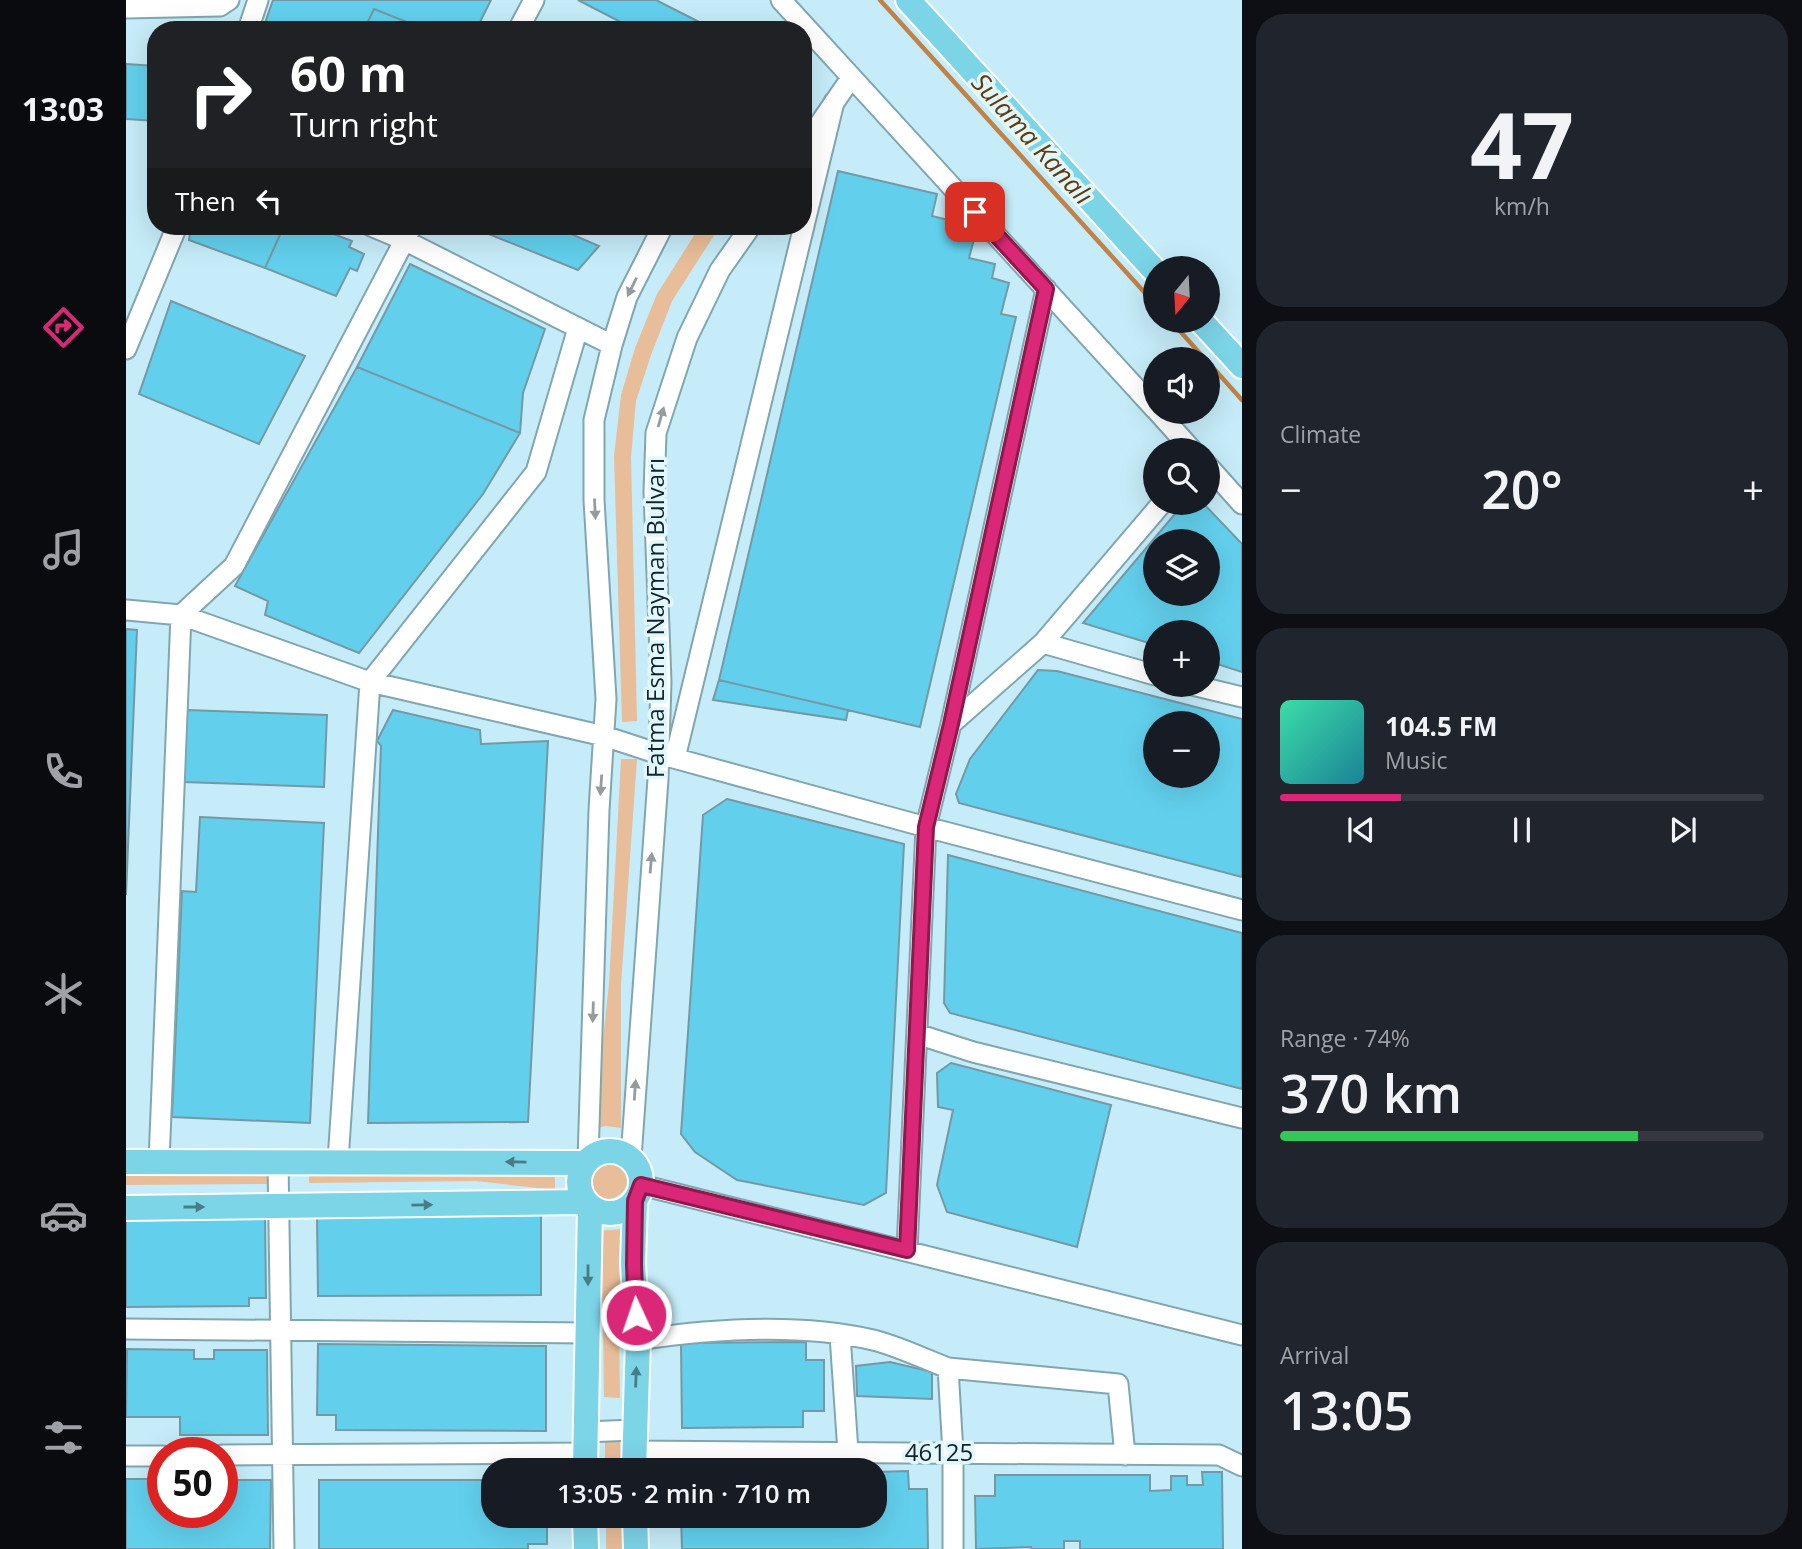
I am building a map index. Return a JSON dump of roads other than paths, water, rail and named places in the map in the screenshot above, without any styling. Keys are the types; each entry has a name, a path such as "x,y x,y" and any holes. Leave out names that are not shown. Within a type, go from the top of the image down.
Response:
{"main road":[{"path":"908,0 1143,258"},
{"path":"1212,333 1242,366"},
{"path":"585,1452 588,1204 580,1193 579,1172 586,1161 604,1151 614,1150 631,1158 640,1175 634,1264 638,1340 633,1450"},
{"path":"126,1162 586,1161"},
{"path":"126,1208 588,1204 609,1213 628,1208 638,1193"},
{"path":"585,1528 586,1549"},
{"path":"635,1528 636,1549"}],"street":[{"path":"126,8 220,6 229,0"},
{"path":"251,21 258,0"},
{"path":"523,21 534,0"},
{"path":"781,0 797,21"},
{"path":"812,38 1143,396"},
{"path":"812,135 850,78"},
{"path":"812,188 834,102"},
{"path":"126,348 173,235"},
{"path":"159,1162 181,615 234,566 407,235"},
{"path":"412,235 612,345"},
{"name":"Fatma Esma Nayman Bulvarı","path":"586,1161 599,810 606,699 594,500 594,420 627,297 658,235"},
{"name":"Fatma Esma Nayman Bulvarı","path":"631,1158 667,756 661,682 654,492 656,433 687,338 720,270 745,235"},
{"path":"667,756 800,235"},
{"path":"907,1250 926,827 1046,289"},
{"path":"338,1161 370,682 536,472 578,328"},
{"path":"1169,424 1181,438"},
{"path":"1220,479 1242,504"},
{"path":"951,724 1043,643 1152,515"},
{"path":"126,610 181,615 370,682 604,736 667,756 926,827 1242,910"},
{"path":"1043,643 1143,672"},
{"path":"1220,692 1242,697"},
{"path":"917,1034 973,1052 1242,1118"},
{"path":"278,1161 284,1549"},
{"path":"638,1193 907,1250 1242,1335"},
{"path":"126,1329 588,1333"},
{"path":"638,1340 765,1329 840,1335 874,1340 948,1368 1118,1384 1125,1455"},
{"path":"840,1335 848,1452"},
{"path":"948,1368 953,1453 953,1549"},
{"name":"46125","path":"238,1455 633,1450 1219,1455 1242,1466"},
{"path":"126,1456 147,1456"}],"waterway":[{"name":"Sulama Kanalı","path":"880,0 1143,291"},
{"name":"Sulama Kanalı","path":"1182,333 1194,347"},
{"name":"Sulama Kanalı","path":"1220,375 1242,400"}]}
